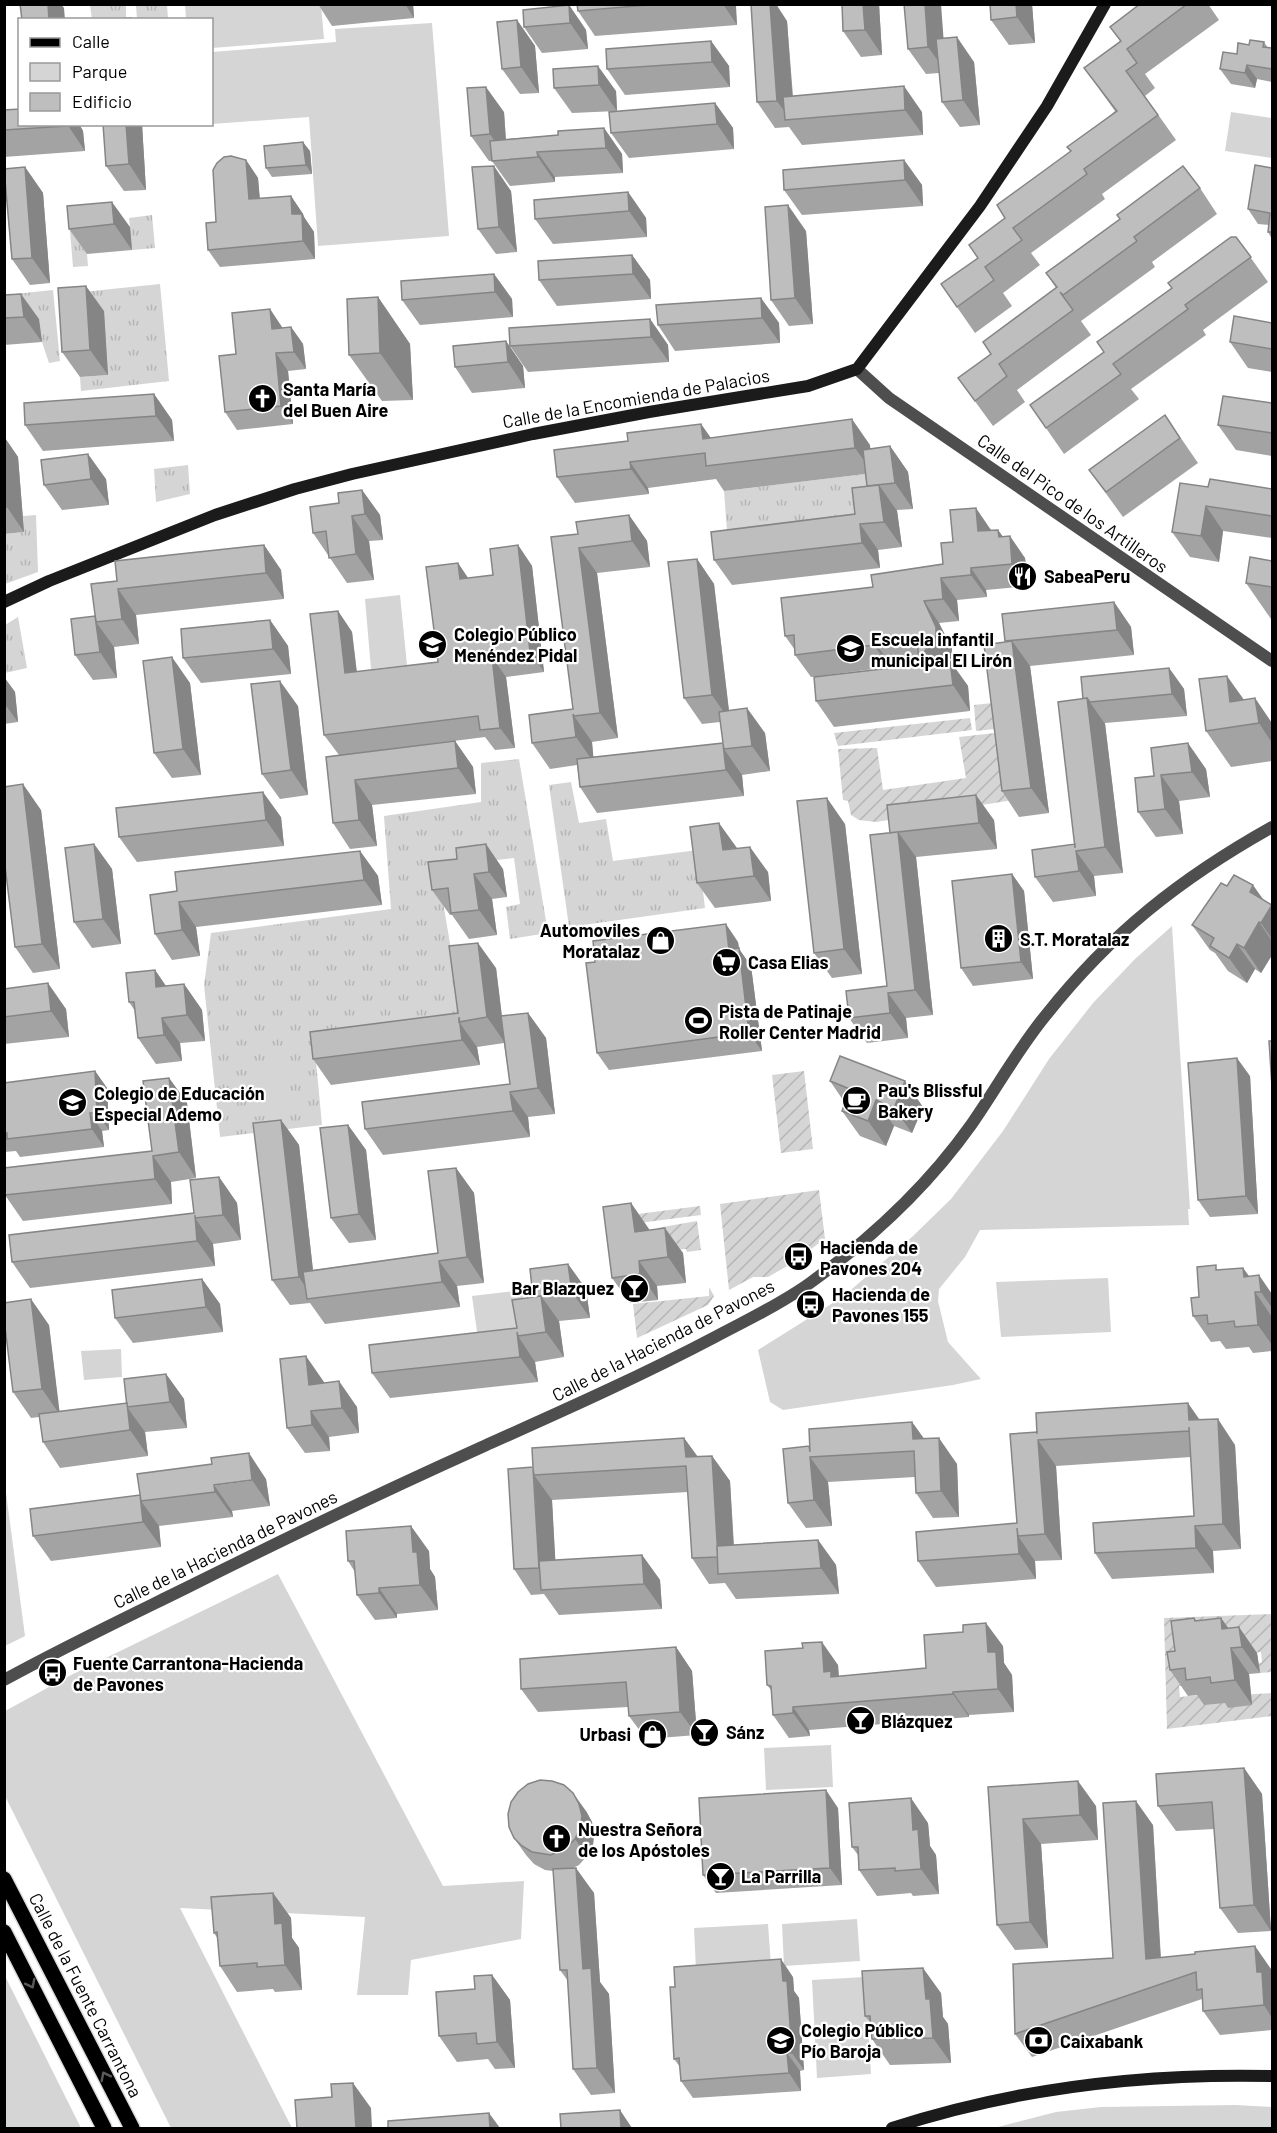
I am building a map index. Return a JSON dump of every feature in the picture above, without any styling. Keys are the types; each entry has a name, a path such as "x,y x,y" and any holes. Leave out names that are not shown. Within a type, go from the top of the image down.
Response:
{"main road":[{"name":"Calle de la Fuente Carrantona","path":"4,1879 132,2128"},
{"path":"4,1932 104,2128"}],"street":[{"path":"857,369 980,206 1047,105 1105,4"},
{"name":"Calle de la Encomienda de Palacios","path":"4,602 49,581 215,515 329,480 533,434 808,386 857,369"},
{"name":"Calle del Pico de los Artilleros","path":"857,369 889,398 1272,661"},
{"name":"Calle de la Hacienda de Pavones","path":"4,1680 303,1530 636,1378 736,1326 807,1285 853,1250 899,1210 930,1177 970,1126 1043,1017 1125,929 1176,887 1224,854 1272,827"},
{"path":"892,2128 1002,2098 1065,2087 1156,2077 1215,2074 1272,2076"}],"green space":[{"path":"90,5 126,5 126,18 92,18"},
{"path":"136,5 167,5 168,18 137,18"},
{"path":"185,5 321,5 324,39 213,48 213,18 186,18"},
{"path":"432,23 449,236 318,246 309,117 213,124 213,52 336,42 335,29"},
{"path":"1231,112 1272,118 1272,158 1225,151"},
{"path":"152,215 155,248 132,250 129,218"},
{"path":"69,219 85,232 88,266 73,267"},
{"path":"160,284 169,381 81,391 80,377 108,375 104,312 73,293"},
{"path":"53,290 60,361 49,363 42,342 39,319 5,323 5,295"},
{"path":"188,465 190,494 156,502 154,469"},
{"path":"873,473 885,512 729,557 724,491"},
{"path":"36,515 38,572 5,584 5,534 24,532 23,516"},
{"path":"400,595 407,665 371,669 365,599"},
{"path":"18,617 27,668 5,673 5,625"},
{"path":"1002,702 1004,728 976,731 974,705"},
{"path":"970,718 972,730 838,746 834,733"},
{"path":"1004,732 1013,800 876,822 859,820 851,815 848,801 843,800 838,749 877,748 883,790 966,778 959,737"},
{"path":"519,759 548,933 510,939 506,907 520,904 514,858 437,867 463,1020 314,1040 322,1125 220,1137 204,985 211,933 391,909 384,816 481,802 481,763"},
{"path":"571,782 579,823 606,819 613,861 698,850 705,908 569,927 549,785"},
{"path":"1172,926 1190,1209 1188,1209 1189,1225 980,1230 965,1257 939,1289 938,1301 948,1342 981,1379 783,1410 770,1402 758,1350 844,1296 913,1236 951,1199 1003,1131 1049,1059 1093,1003 1135,959"},
{"path":"289,1058 291,1112 252,1117 250,1064"},
{"path":"804,1071 813,1149 781,1153 772,1075"},
{"path":"819,1190 825,1239 768,1277 753,1277 729,1290 720,1204"},
{"path":"700,1206 701,1215 639,1223 638,1214"},
{"path":"697,1221 701,1250 687,1252 686,1249 668,1250 657,1241 657,1228"},
{"path":"1108,1278 1111,1332 1001,1337 996,1282"},
{"path":"709,1287 714,1296 708,1305 637,1338 633,1304 709,1296"},
{"path":"522,1290 527,1333 478,1339 472,1296"},
{"path":"121,1349 122,1377 84,1380 81,1351"},
{"path":"5,1485 25,1636 4,1646"},
{"path":"278,1574 443,1886 524,1881 521,1939 411,1960 408,1995 357,1995 365,1917 180,1908 292,2128 171,2128 5,1796 5,1711 73,1674"},
{"path":"1272,1614 1272,1672 1260,1673 1258,1664 1262,1662 1261,1652 1240,1655 1186,1685 1179,1686 1180,1697 1272,1693 1272,1716 1167,1729 1164,1618"},
{"path":"831,1745 833,1787 766,1790 764,1748"},
{"path":"857,1919 860,1961 784,1966 782,1924"},
{"path":"768,1924 771,1966 696,1970 694,1928"},
{"path":"5,1976 81,2128 5,2128"},
{"path":"865,1977 871,2074 817,2078 812,1980"},
{"path":"1235,2105 1272,2107 1272,2128 994,2128 1056,2112 1101,2107"}],"building":[{"path":"20,4 48,4 49,18 22,18"},
{"path":"577,4 659,4 578,11"},
{"path":"751,4 770,4 777,101 757,102"},
{"path":"842,4 863,4 865,30 843,31"},
{"path":"904,4 925,4 928,47 908,49"},
{"path":"990,4 1016,4 1017,17 991,20"},
{"path":"1140,4 1187,4 1127,49 1137,63 1126,71 1158,115 1084,169 1087,174 1013,228 1022,240 985,267 994,280 957,307 941,284 978,258 969,245 1005,218 997,205 1071,151 1067,147 1117,111 1084,68 1121,41 1110,27"},
{"path":"569,5 570,23 524,27 523,10"},
{"path":"517,20 521,67 502,69 497,22"},
{"path":"957,37 963,100 942,102 936,39"},
{"path":"1250,40 1264,42 1263,47 1272,48 1272,69 1247,65 1245,73 1220,69 1223,52 1237,54 1238,43 1249,45"},
{"path":"711,41 712,62 607,69 606,49"},
{"path":"598,66 599,85 554,88 553,69"},
{"path":"904,86 905,110 785,120 783,97"},
{"path":"486,87 490,134 471,136 467,88"},
{"path":"715,103 717,124 611,133 609,112"},
{"path":"18,109 18,126 67,126 4,130 4,110"},
{"path":"103,126 126,126 129,164 106,166"},
{"path":"604,128 606,148 537,152 538,157 492,161 490,141 558,135 558,131"},
{"path":"303,142 306,165 266,168 264,146"},
{"path":"231,156 246,160 249,199 291,196 292,214 302,214 303,241 208,250 206,223 216,222 213,170 224,157"},
{"path":"904,160 905,180 784,190 783,170"},
{"path":"1255,165 1272,168 1272,232 1268,232 1270,213 1248,209"},
{"path":"494,166 499,227 478,229 472,167"},
{"path":"1183,166 1200,188 1134,237 1137,241 1063,295 1060,292 1073,310 999,364 1007,376 975,401 958,378 991,354 983,342 1057,287 1046,273 1120,219 1117,215"},
{"path":"25,167 32,258 12,259 4,169"},
{"path":"628,192 629,211 535,219 534,200"},
{"path":"112,202 114,224 69,229 67,206"},
{"path":"788,205 795,298 771,300 765,207"},
{"path":"1231,237 1236,237 1251,257 1185,305 1188,309 1113,364 1121,374 1046,428 1030,405 1104,352 1097,342 1172,288 1168,283"},
{"path":"632,255 633,274 539,280 538,261"},
{"path":"494,274 495,292 402,300 401,281"},
{"path":"86,286 90,350 62,352 58,288"},
{"path":"21,294 24,317 4,318 4,295"},
{"path":"378,297 380,353 349,355 347,299"},
{"path":"761,298 762,318 658,325 656,305"},
{"name":"Santa María del Buen Aire","path":"270,309 272,329 291,327 294,352 276,353 281,406 225,412 219,356 236,354 232,313"},
{"path":"1234,316 1272,323 1272,349 1230,342"},
{"path":"650,319 651,337 510,346 509,328"},
{"path":"506,341 508,362 455,367 453,346"},
{"path":"154,394 156,416 25,425 24,403"},
{"path":"1223,396 1272,403 1272,433 1218,425"},
{"path":"1165,415 1180,438 1106,492 1089,470"},
{"path":"852,419 855,448 706,466 705,453 630,462 631,469 557,477 554,450 628,441 627,433 701,424 703,439"},
{"path":"890,446 895,483 867,486 863,450"},
{"path":"88,454 91,479 44,485 41,460"},
{"path":"1210,479 1272,489 1272,516 1206,506 1201,536 1172,532 1180,483 1208,487"},
{"path":"4,482 7,507 4,507"},
{"path":"879,485 884,522 860,524 862,543 714,560 711,532 855,514 852,488"},
{"path":"362,490 365,514 352,516 356,554 329,558 326,531 313,533 310,507 339,503 338,493"},
{"path":"976,508 978,531 998,530 999,537 1010,536 1012,564 971,568 971,575 941,578 943,599 924,601 936,627 936,636 919,659 917,640 904,642 897,635 873,639 874,645 795,655 794,635 785,636 781,598 873,587 871,575 943,564 941,543 953,542 950,510"},
{"path":"629,515 632,541 579,548 600,713 574,716 573,714 576,737 532,743 529,715 573,709 551,537 578,534 576,522"},
{"path":"264,545 266,573 118,589 122,619 96,622 91,584 117,581 115,561"},
{"path":"518,545 530,652 492,657 500,728 480,730 478,716 324,735 310,614 338,611 345,673 438,662 426,567 458,563 460,579 493,575 490,549"},
{"path":"1250,557 1272,561 1272,587 1246,583"},
{"path":"697,559 712,695 684,698 668,562"},
{"path":"1114,602 1117,630 1005,641 1002,614"},
{"path":"95,616 100,652 75,655 71,619"},
{"path":"270,620 273,649 183,658 181,629"},
{"path":"1012,641 1031,788 1002,791 984,645"},
{"path":"172,657 183,749 154,753 143,661"},
{"path":"950,661 953,685 816,701 814,677"},
{"path":"1169,668 1172,694 1090,702 1087,698 1083,699 1081,677"},
{"path":"1227,676 1230,702 1255,698 1259,723 1206,731 1199,679"},
{"path":"280,681 291,770 262,774 251,684"},
{"path":"1087,698 1105,847 1076,851 1079,871 1035,877 1032,850 1075,844 1058,702"},
{"path":"747,708 752,746 724,749 723,744 726,770 580,787 577,759 723,743 719,712"},
{"path":"455,741 458,768 355,780 359,820 333,823 326,757"},
{"path":"1188,743 1192,772 1161,775 1165,809 1138,812 1135,778 1154,776 1151,748"},
{"path":"23,784 42,944 15,947 4,858 4,787"},
{"path":"263,792 266,820 119,837 116,808"},
{"path":"976,795 979,823 898,832 915,990 888,993 890,1013 849,1018 846,991 887,986 870,835 890,833 887,805"},
{"path":"827,798 844,949 814,953 797,801"},
{"path":"719,823 723,850 750,847 754,876 697,883 690,827"},
{"path":"94,844 103,919 74,922 65,848"},
{"path":"486,844 489,872 474,874 479,910 451,913 448,888 432,890 428,862 457,859 456,848"},
{"path":"360,851 364,880 179,902 182,930 155,934 150,895 177,891 175,872"},
{"name":"S.T. Moratalaz","path":"1012,874 1021,962 961,968 952,881"},
{"path":"1234,875 1253,885 1250,892 1272,905 1244,948 1237,944 1229,958 1210,946 1214,938 1192,925 1221,883 1227,886"},
{"path":"726,924 729,950 739,948 749,1033 597,1053 586,963 595,962 593,941"},
{"path":"478,943 487,1017 460,1022 462,1040 313,1059 310,1032 458,1013 449,946"},
{"path":"155,970 156,987 184,984 187,1015 162,1018 164,1035 138,1038 134,1002 129,1002 126,973"},
{"path":"48,983 51,1011 4,1017 4,989"},
{"path":"528,1013 538,1088 510,1092 513,1111 365,1129 362,1102 510,1084 501,1016"},
{"path":"1269,1041 1272,1041 1272,1087"},
{"path":"840,1056 905,1081 894,1108 876,1100 868,1121 842,1111 850,1089 830,1081"},
{"path":"1237,1058 1246,1196 1198,1200 1188,1063"},
{"path":"95,1071 97,1113 90,1113 92,1129 7,1139 7,1133 4,1133 4,1083"},
{"path":"169,1078 179,1152 153,1156 155,1179 5,1195 4,1168 152,1151 143,1081"},
{"path":"281,1120 299,1277 272,1280 253,1123"},
{"path":"348,1125 359,1214 331,1218 320,1128"},
{"path":"456,1168 467,1257 439,1261 442,1282 307,1299 303,1272 438,1253 428,1171"},
{"path":"219,1177 223,1215 195,1218 197,1241 12,1262 9,1235 194,1213 190,1180"},
{"path":"631,1203 635,1232 665,1228 668,1257 639,1261 640,1274 612,1278 603,1207"},
{"path":"568,1264 572,1292 533,1297 530,1269"},
{"path":"1216,1265 1216,1270 1243,1268 1244,1277 1259,1275 1261,1292 1255,1292 1258,1325 1235,1327 1234,1321 1208,1324 1207,1315 1193,1316 1191,1298 1199,1297 1197,1267"},
{"path":"202,1279 206,1307 115,1318 112,1290"},
{"path":"541,1296 546,1332 518,1336 517,1332 520,1357 372,1373 369,1345 517,1328 512,1300"},
{"path":"31,1299 42,1389 13,1392 4,1303"},
{"path":"306,1356 309,1385 339,1381 342,1408 311,1411 312,1425 287,1428 280,1359"},
{"path":"166,1374 170,1402 127,1407 124,1379"},
{"path":"127,1403 130,1430 43,1442 39,1414"},
{"path":"1188,1403 1189,1420 1218,1419 1223,1524 1195,1526 1196,1548 1095,1553 1093,1523 1194,1516 1189,1427 1189,1431 1038,1440 1045,1534 1018,1536 1017,1528 1019,1554 918,1561 916,1532 1017,1523 1010,1434 1037,1432 1036,1413"},
{"path":"912,1422 913,1439 939,1438 941,1491 916,1493 914,1451 810,1457 814,1500 788,1503 783,1449 809,1446 810,1452 809,1429"},
{"path":"684,1438 686,1457 712,1456 718,1557 692,1558 686,1466 534,1475 533,1468 539,1568 514,1569 508,1469 533,1467 532,1448"},
{"path":"249,1453 252,1480 214,1485 215,1492 141,1501 137,1474 212,1464 211,1458"},
{"path":"140,1495 143,1522 33,1536 30,1509"},
{"path":"411,1526 413,1552 417,1552 420,1585 379,1588 379,1593 357,1595 354,1561 348,1561 346,1531"},
{"path":"818,1540 821,1568 718,1574 717,1546"},
{"path":"642,1555 644,1584 541,1590 539,1561"},
{"path":"1194,1618 1195,1621 1221,1618 1222,1629 1239,1627 1242,1647 1231,1648 1235,1680 1211,1683 1210,1677 1186,1680 1185,1668 1170,1670 1167,1652 1175,1651 1171,1621"},
{"path":"986,1623 988,1652 996,1652 998,1689 793,1707 793,1713 773,1715 771,1686 767,1685 765,1651 803,1648 802,1643 822,1642 824,1672 831,1671 831,1677 926,1668 924,1635 963,1632 963,1625"},
{"path":"676,1647 680,1712 629,1716 626,1682 521,1689 520,1659"},
{"path":"1244,1768 1254,1905 1220,1908 1212,1802 1158,1806 1156,1774"},
{"name":"Nuestra Señora de los Apóstoles","path":"540,1780 564,1785 573,1793 582,1816 575,1839 567,1847 551,1855 532,1852 522,1846 514,1838 509,1827 508,1814 511,1802 528,1784"},
{"path":"1078,1781 1080,1815 1023,1819 1030,1922 997,1925 988,1787"},
{"path":"826,1790 830,1868 703,1875 699,1798"},
{"path":"911,1798 913,1830 918,1829 921,1869 859,1870 858,1847 852,1847 849,1803"},
{"path":"1136,1801 1146,1959 1255,1946 1257,1972 1262,1972 1264,2005 1203,2011 1202,1989 1197,1990 1196,1972 1015,2034 1013,1964 1113,1958 1103,1803"},
{"path":"576,1868 583,1969 591,1968 597,2068 573,2069 567,1970 560,1970 553,1869"},
{"path":"273,1893 275,1924 282,1923 285,1965 257,1967 257,1963 220,1966 211,1897"},
{"path":"781,1959 783,1981 787,1981 792,2053 787,2053 789,2073 681,2081 679,2058 674,2059 670,1987 675,1987 674,1967"},
{"path":"923,1968 926,1999 930,1999 933,2038 872,2039 870,2016 865,2016 862,1971"},
{"path":"492,1975 497,2042 477,2044 476,2033 439,2036 436,1992 475,1989 474,1976"},
{"path":"353,2083 356,2128 297,2128 295,2100 332,2097 331,2084"},
{"path":"620,2110 621,2128 561,2128 560,2114"},
{"path":"489,2113 490,2128 388,2128 388,2121"}],"place":[{"name":"Santa María del Buen Aire","path":"262,399"},
{"name":"SabeaPeru","path":"1023,576"},
{"name":"Colegio Público Menéndez Pidal","path":"433,644"},
{"name":"Escuela infantil municipal El Lirón","path":"850,649"},
{"name":"S.T. Moratalaz","path":"999,939"},
{"name":"Automoviles Moratalaz","path":"661,940"},
{"name":"Casa Elias","path":"727,962"},
{"name":"Pista de Patinaje Roller Center Madrid","path":"698,1021"},
{"name":"Pau's Blissful Bakery","path":"857,1100"},
{"name":"Colegio de Educación Especial Ademo","path":"73,1103"},
{"name":"Hacienda de Pavones 204","path":"799,1257"},
{"name":"Bar Blazquez","path":"635,1288"},
{"name":"Hacienda de Pavones 155","path":"811,1304"},
{"name":"Fuente Carrantona-Hacienda de Pavones","path":"52,1673"},
{"name":"Blázquez","path":"860,1721"},
{"name":"Sánz","path":"705,1732"},
{"name":"Urbasi","path":"652,1734"},
{"name":"Nuestra Señora de los Apóstoles","path":"557,1839"},
{"name":"La Parrilla","path":"720,1876"},
{"name":"Colegio Público Pío Baroja","path":"780,2040"},
{"name":"Caixabank","path":"1039,2041"}]}
